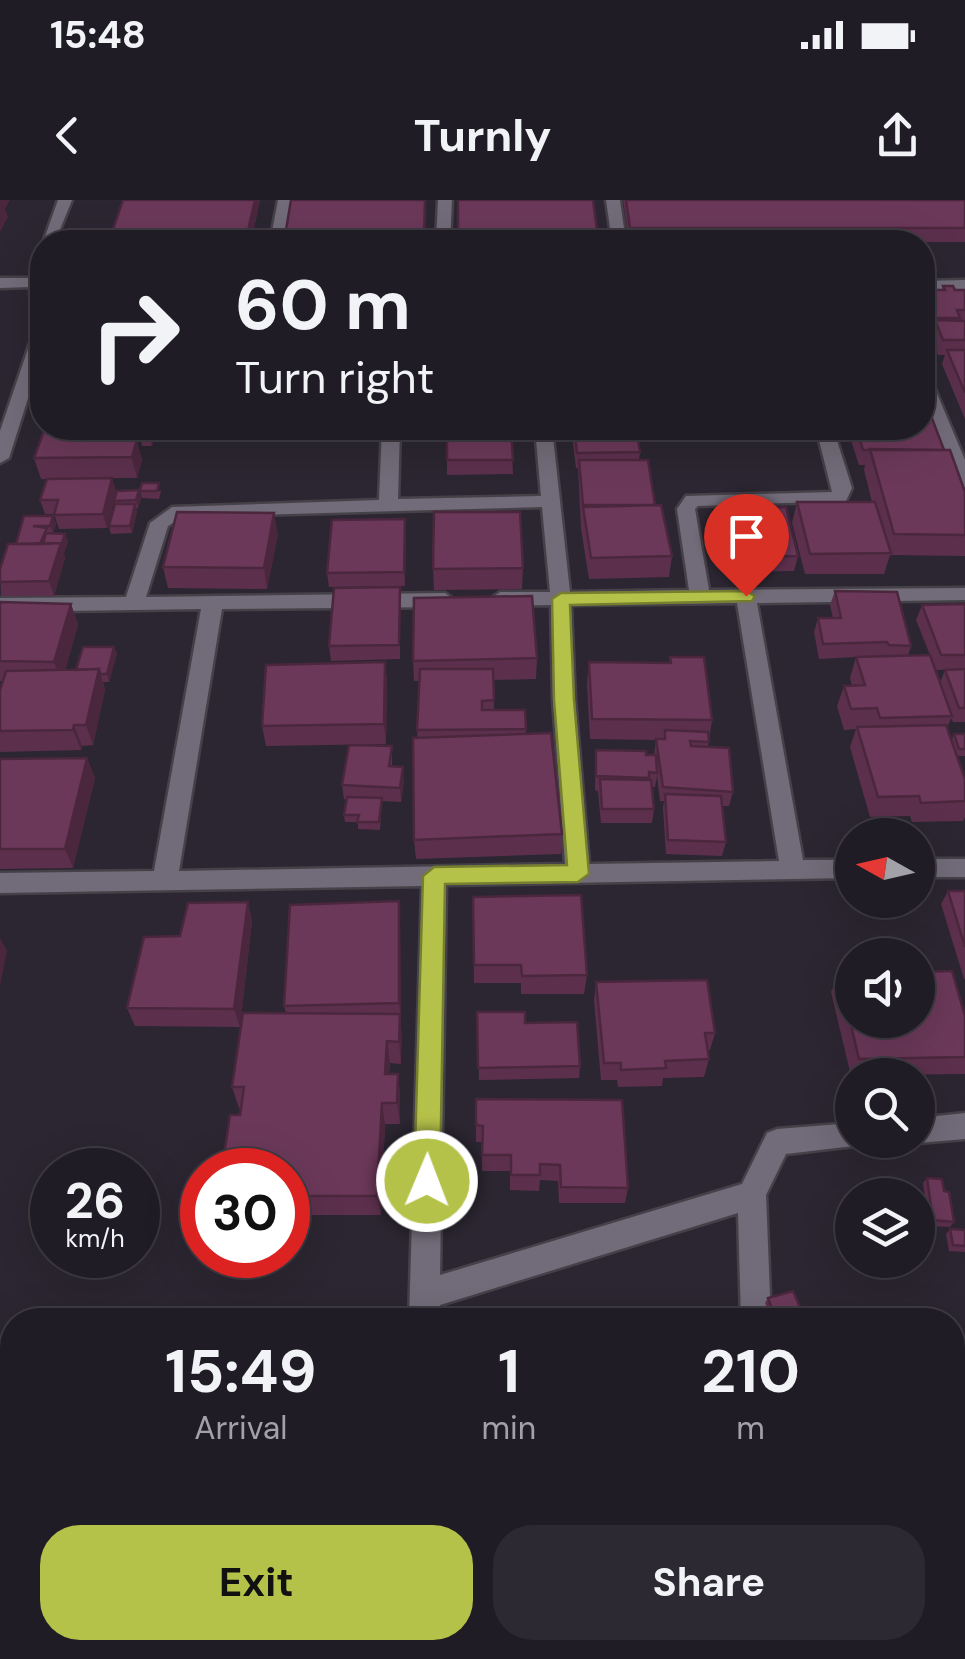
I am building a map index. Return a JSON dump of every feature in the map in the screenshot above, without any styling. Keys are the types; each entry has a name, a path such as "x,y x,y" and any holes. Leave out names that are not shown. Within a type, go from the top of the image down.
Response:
{"street":[{"path":"53,230 65,200"},
{"path":"280,230 286,200"},
{"path":"444,230 445,200"},
{"path":"613,200 617,230"},
{"path":"935,274 965,274"},
{"path":"0,283 30,287"},
{"path":"935,286 965,285"},
{"path":"0,294 30,290"},
{"path":"1,451 30,387"},
{"path":"935,409 965,482"},
{"path":"388,505 391,440"},
{"path":"545,440 561,599 564,700 578,874"},
{"path":"700,597 686,509 693,500 839,497 843,488 829,440"},
{"path":"134,604 159,523 180,511 550,501"},
{"path":"0,606 965,594"},
{"path":"746,596 793,870"},
{"path":"166,880 213,601"},
{"path":"935,868 965,868"},
{"path":"0,882 835,870"},
{"path":"434,876 424,1308 752,1195"},
{"path":"935,1129 965,1126"},
{"path":"756,1308 752,1195 777,1142 835,1137"}],"building":[{"path":"123,200 255,200 248,230 113,230"},
{"path":"291,200 425,200 424,230 286,230"},
{"path":"458,200 593,200 597,230 458,230"},
{"path":"626,200 965,200 965,228 630,228"},
{"path":"943,286 965,290 965,310 957,310 960,318 935,318 935,290 945,290"},
{"path":"935,320 965,321 965,340 943,340"},
{"path":"947,350 965,350 965,393"},
{"path":"935,426 944,450 863,450 860,440 935,440"},
{"path":"41,440 137,440 132,457 34,458"},
{"path":"447,440 512,440 513,460 447,460"},
{"path":"575,440 638,440 640,452 577,453"},
{"path":"870,449 950,450 965,492 965,535 894,534"},
{"path":"579,460 648,460 655,505 583,505"},
{"path":"112,478 103,514 54,515 58,500 40,500 47,479"},
{"path":"142,483 159,483 157,491 140,491"},
{"path":"139,490 136,500 114,501 117,491"},
{"path":"797,502 875,502 891,553 810,554"},
{"path":"115,504 135,504 130,526 109,526"},
{"path":"661,505 672,556 591,558 583,507"},
{"path":"786,507 798,556 727,557 717,508"},
{"path":"177,512 274,513 264,568 163,567"},
{"path":"434,512 520,512 523,568 433,569"},
{"path":"24,516 53,516 50,526 33,526 47,528 40,544 16,544"},
{"path":"405,519 404,572 327,573 332,520"},
{"path":"46,533 65,534 61,546 43,544"},
{"path":"61,543 49,581 0,582 8,544"},
{"path":"400,587 399,645 329,646 334,588"},
{"path":"835,591 897,592 911,646 887,642 823,644 818,618 841,618"},
{"path":"532,596 537,658 413,661 414,598"},
{"path":"0,602 71,604 54,662 0,661"},
{"path":"965,604 965,655 941,655 922,605"},
{"path":"83,647 114,647 107,674 100,674 99,669 76,670"},
{"path":"930,655 952,716 880,718 877,708 851,709 844,686 865,685 856,657"},
{"path":"670,657 704,657 712,720 592,719 589,662 671,663"},
{"path":"385,662 384,724 262,726 266,665"},
{"path":"99,669 86,725 74,725 73,730 0,731 0,690 6,671"},
{"path":"420,669 493,669 494,700 482,701 482,710 525,710 526,729 417,730"},
{"path":"965,669 965,708 959,708 945,670"},
{"path":"946,725 965,779 965,801 921,803 919,796 878,797 857,727"},
{"path":"665,730 708,732 709,742 690,741 691,746 729,748 733,792 663,787 656,739 665,739"},
{"path":"551,733 562,834 414,840 413,738"},
{"path":"954,734 965,734 965,749 959,749"},
{"path":"349,745 392,746 389,766 403,767 400,788 342,785"},
{"path":"596,750 646,751 646,755 656,755 657,773 649,772 649,778 596,776"},
{"path":"87,758 65,849 0,849 0,759"},
{"path":"600,779 651,780 654,809 602,809"},
{"path":"665,794 721,796 726,842 668,840"},
{"path":"347,797 382,798 379,822 357,822 359,815 344,815"},
{"path":"948,891 965,891 965,947"},
{"path":"581,895 587,975 522,976 521,965 474,965 473,897"},
{"path":"399,901 399,1003 284,1006 290,905"},
{"path":"248,902 234,1009 127,1008 144,937 180,936 188,903"},
{"path":"952,971 965,1016 965,1057 859,1058 854,1038 935,1038 935,972"},
{"path":"707,980 715,1033 705,1033 709,1059 665,1061 666,1068 621,1070 621,1063 604,1063 596,982"},
{"path":"477,1012 525,1012 525,1023 577,1022 580,1066 478,1068"},
{"path":"243,1013 400,1014 399,1042 387,1041 385,1074 398,1074 397,1103 382,1103 377,1196 310,1196 310,1148 225,1148 230,1115 240,1115 244,1087 232,1087"},
{"path":"476,1099 622,1100 628,1188 561,1187 560,1165 540,1164 540,1175 511,1175 511,1155 482,1155 483,1126 476,1125"},
{"path":"935,1179 942,1179 944,1191 949,1192 954,1222 935,1220"},
{"path":"950,1229 965,1230 965,1246 953,1245"},
{"path":"793,1291 800,1308 772,1308 768,1298"}],"route":[{"path":"427,1181 434,876 578,874 564,700 561,599 746,596"}]}
